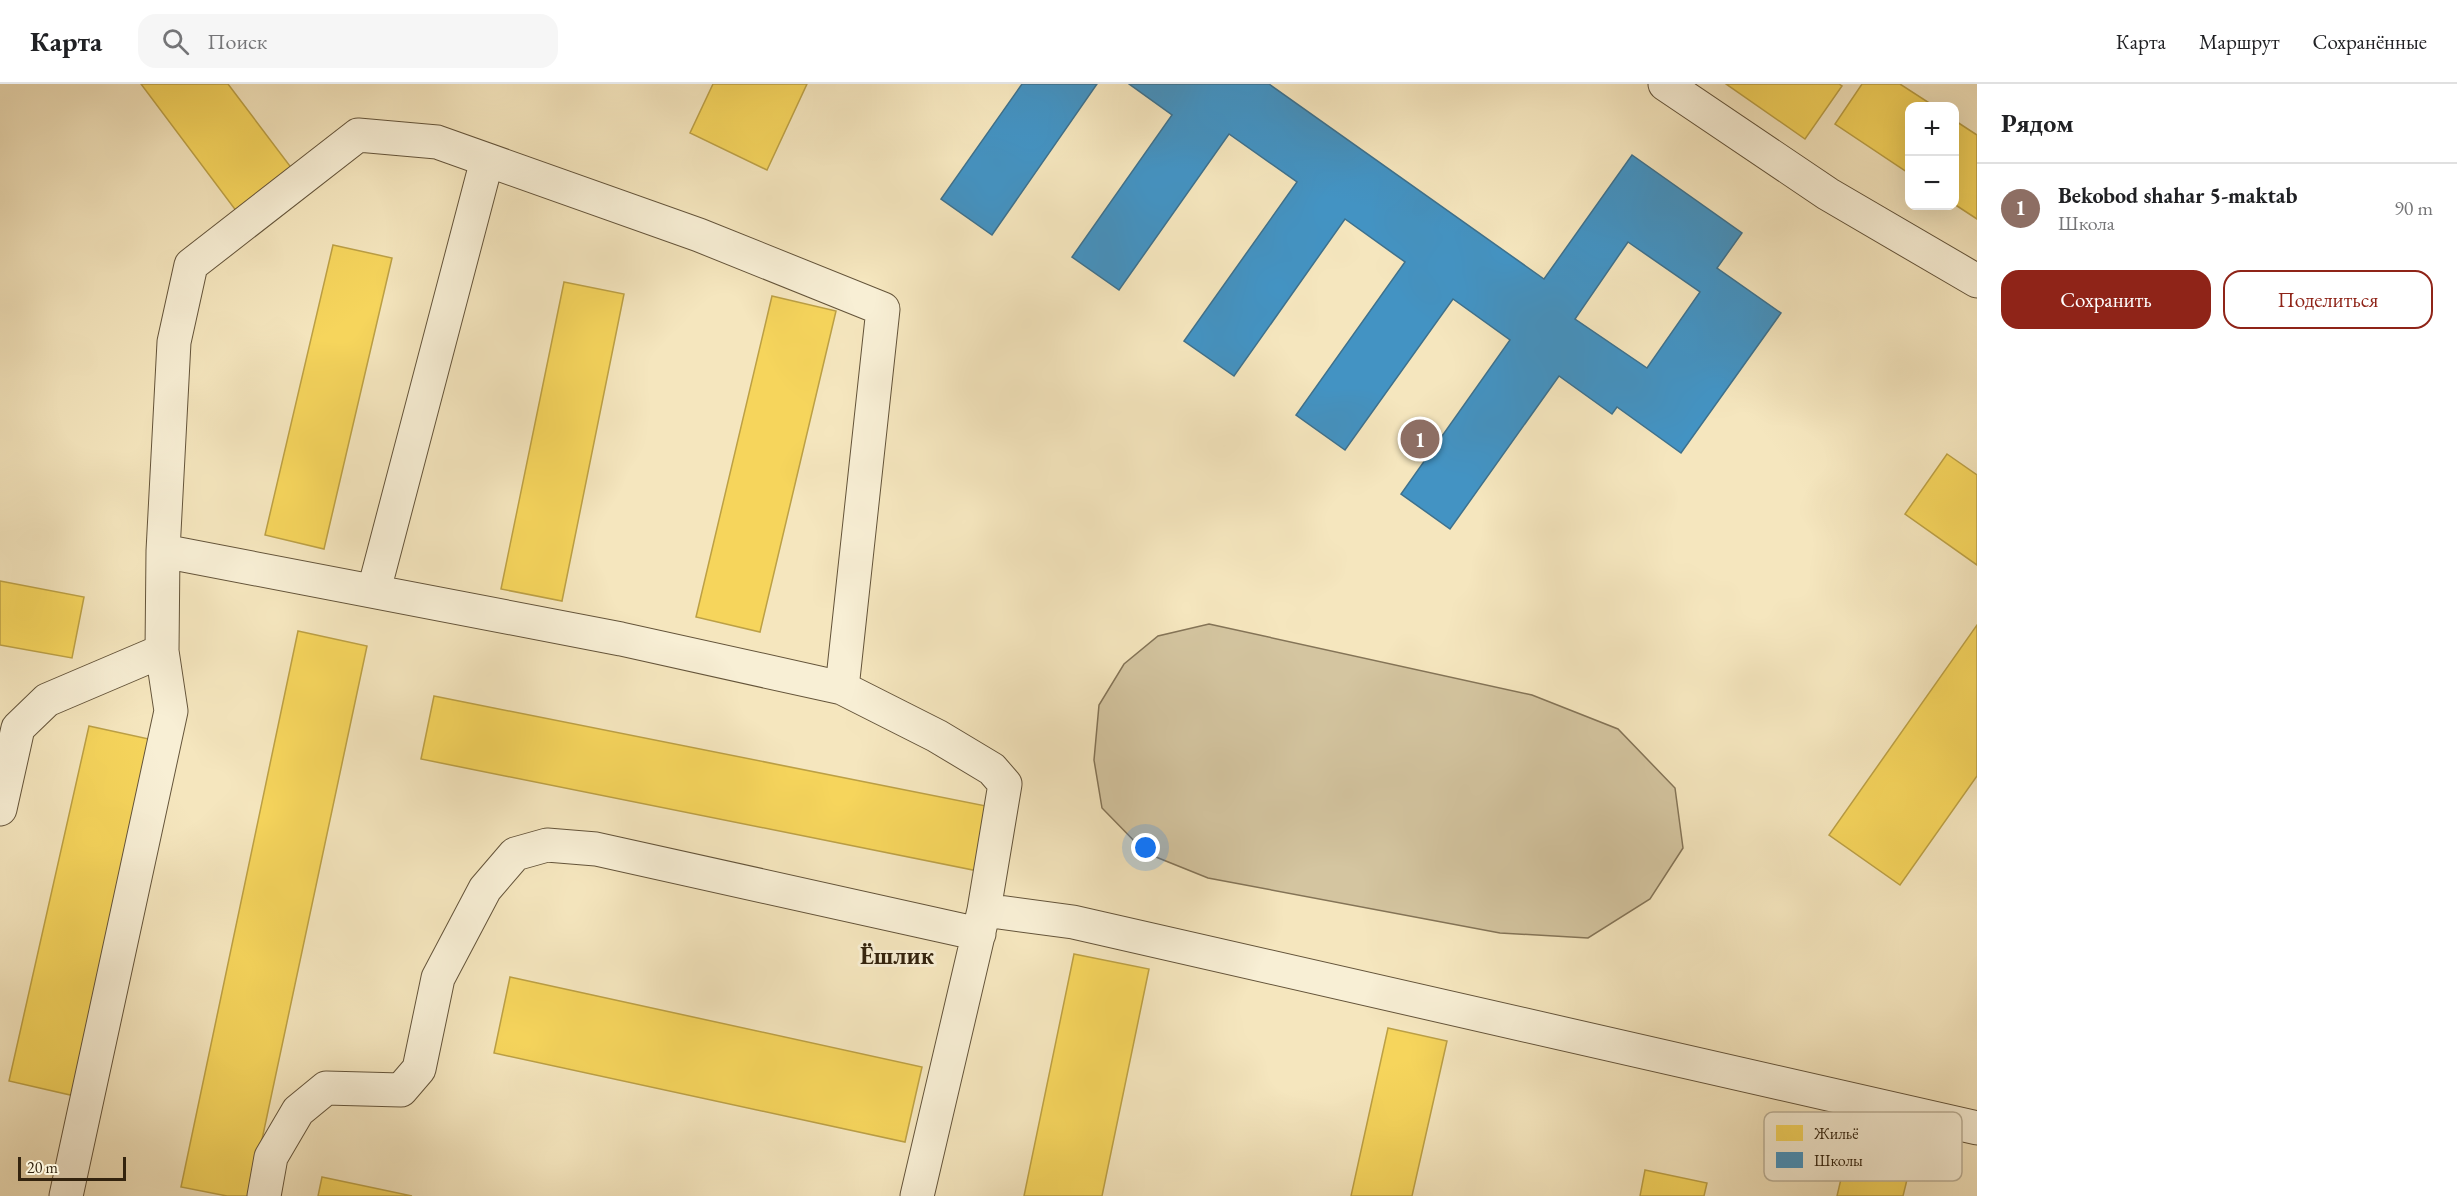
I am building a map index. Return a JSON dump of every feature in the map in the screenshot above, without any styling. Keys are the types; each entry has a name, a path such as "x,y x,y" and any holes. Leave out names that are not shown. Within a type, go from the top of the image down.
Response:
{"lane":[{"path":"1665,84 1828,194 1977,281"},
{"path":"66,1196 171,711 162,651 163,551 174,342 191,265 358,135 437,142 699,235 883,309 842,688"},
{"path":"374,590 487,160"},
{"path":"163,551 621,639 842,688 938,736 992,769 1005,784 981,922 917,1196"},
{"path":"0,809 18,728 47,700 162,651"},
{"path":"264,1196 271,1157 298,1111 326,1088 401,1090 418,1069 438,978 485,889 515,854 547,845 596,849 981,922 1073,922 1907,1112"},
{"path":"1962,1125 1977,1128"}],"shaded area":[{"path":"1209,624 1532,695 1618,729 1675,788 1683,848 1650,899 1588,938 1500,933 1208,878 1146,853 1102,808 1094,760 1099,705 1124,664 1158,636"}],"building: Жильё":[{"path":"141,84 228,84 296,174 240,216"},
{"path":"713,84 807,84 767,170 690,133"},
{"path":"1726,84 1839,84 1842,86 1805,139"},
{"path":"1862,84 1900,84 1928,102 1905,102 1905,171 1835,124"},
{"path":"1959,123 1977,135 1977,219 1959,207"},
{"path":"333,245 392,258 324,549 265,535"},
{"path":"564,282 624,294 562,601 501,589"},
{"path":"772,296 836,311 760,632 696,617"},
{"path":"1947,454 1977,475 1977,565 1905,514"},
{"path":"0,581 84,597 72,658 0,645"},
{"path":"1977,625 1977,776 1900,885 1829,835"},
{"path":"298,631 367,646 250,1196 227,1196 181,1187"},
{"path":"434,696 991,807 978,871 421,759"},
{"path":"89,726 158,741 79,1097 9,1081"},
{"path":"1074,954 1149,969 1102,1196 1024,1196"},
{"path":"510,977 922,1067 905,1142 494,1053"},
{"path":"1388,1028 1447,1041 1412,1196 1351,1196"},
{"path":"1645,1170 1707,1183 1704,1196 1640,1196"},
{"path":"322,1177 412,1196 318,1196"},
{"path":"1841,1181 1907,1181 1903,1196 1837,1196"}],"building: Школы":[{"path":"1022,84 1097,84 992,235 941,199"},
{"path":"1129,84 1269,84 1544,279 1632,155 1742,233 1717,268 1781,313 1681,453 1617,407 1612,414 1559,376 1450,529 1401,494 1510,340 1453,299 1345,450 1296,415 1405,262 1345,219 1234,376 1184,341 1297,182 1229,134 1119,290 1072,257 1172,115","holes":["1628,242 1700,292 1647,368 1575,319"]}],"place":[{"name":"Bekobod shahar 5-maktab","path":"1420,439"}],"district":[{"name":"Ёшлик","path":"897,956"}]}
